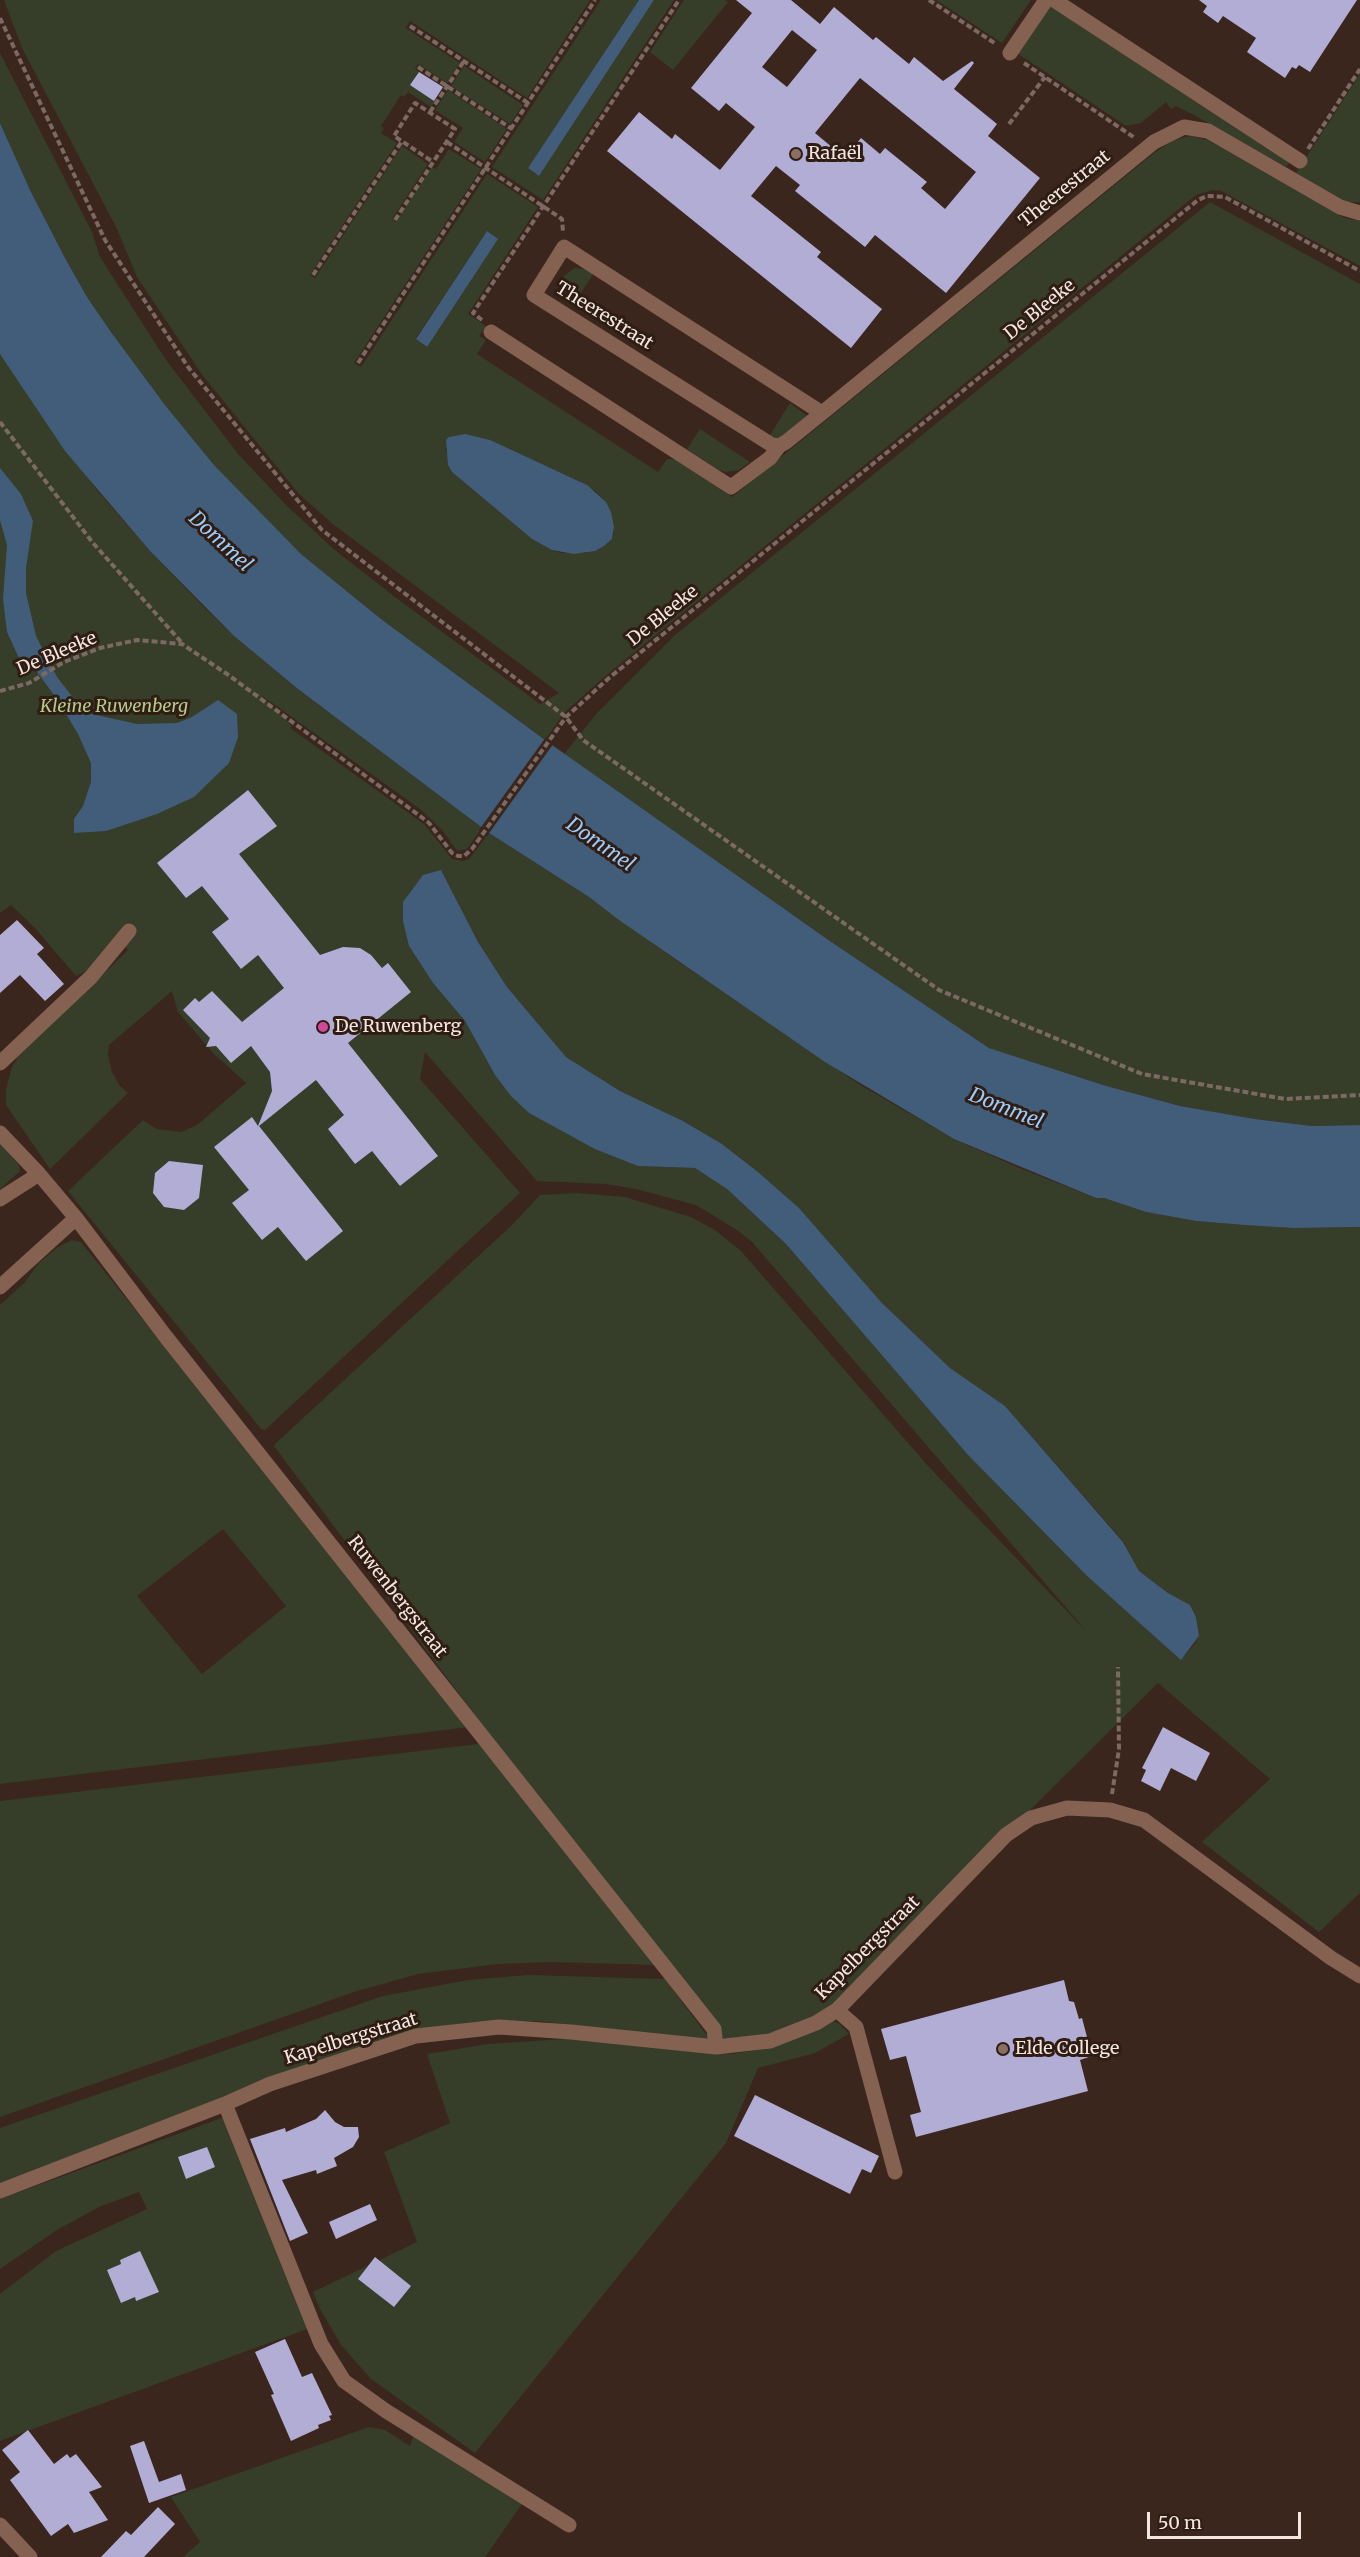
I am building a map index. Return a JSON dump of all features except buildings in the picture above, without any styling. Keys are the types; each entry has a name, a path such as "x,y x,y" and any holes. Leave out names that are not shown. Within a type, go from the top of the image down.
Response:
{"street":[{"path":"1010,53 1046,0"},
{"path":"1054,0 1300,161"},
{"name":"Theerestraat","path":"491,332 731,487 770,458 779,446 1148,147 1184,127 1196,127 1208,131 1340,207 1360,213"},
{"name":"Theerestraat","path":"779,446 767,441 534,295 564,247 822,412"},
{"path":"0,1063 91,977 129,931"},
{"name":"Ruwenbergstraat","path":"0,1132 76,1218 166,1337 714,2029 716,2047"},
{"path":"0,1199 39,1174"},
{"path":"0,1287 76,1218"},
{"name":"Kapelbergstraat","path":"0,2191 225,2104 270,2084 416,2037 499,2027 716,2047 770,2041 816,2024 837,2010 1005,1835 1031,1818 1067,1808 1110,1810 1144,1820 1331,1958 1360,1976"},
{"path":"837,2010 856,2027 895,2172"},
{"path":"225,2104 321,2344 344,2380 386,2411 569,2524"},
{"path":"0,2525 30,2557"}],"path":[{"path":"358,363 595,0"},
{"path":"491,332 488,323 473,313 679,0"},
{"path":"929,0 1148,147"},
{"path":"0,18 105,240 188,367 322,530 566,717 583,740 939,990 1142,1074 1286,1099 1360,1095"},
{"path":"410,26 528,104"},
{"path":"430,112 464,61"},
{"path":"418,67 512,129"},
{"path":"1300,161 1360,69"},
{"path":"1009,124 1045,77"},
{"path":"394,220 447,142 455,129 415,102 394,135 433,162"},
{"path":"313,275 402,141"},
{"path":"447,142 562,219 564,247"},
{"name":"De Bleeke","path":"0,691 29,683 64,663 100,648 137,640 182,644 227,674 420,816 429,823 452,853 464,856 472,849 566,717 627,663 1198,200 1207,196 1225,197 1360,271"},
{"path":"0,422 93,543 182,644"},
{"path":"1110,1810 1119,1749 1118,1667"}],"green space":[{"path":"4,0 590,0 527,98 410,21 406,28 460,63 447,83 418,64 415,69 443,87 431,107 408,92 404,97 401,95 381,126 384,128 381,133 397,143 310,275 315,278 402,146 428,164 392,219 396,222 432,167 436,169 449,149 481,169 354,363 361,367 487,174 538,207 468,314 486,326 479,336 486,340 477,354 658,472 667,459 675,459 732,497 1154,153 1173,140 1190,136 1208,140 1345,218 1360,221 1360,266 1221,191 1213,190 1196,195 603,678 564,713 545,740 381,619 301,554 214,465 165,405 87,297 31,192 0,123 0,53 92,232 100,257 166,360 239,455 288,507 336,551 395,597 540,704 559,693 334,525 299,494 203,376 137,277 117,229 22,48","holes":["487,231 427,346 426,347 416,338","500,445 579,481 596,492 606,502 614,533 612,539 604,546 585,553 561,553 552,550 532,539 459,478 445,448"]},
{"path":"601,0 639,0 528,168 539,176 654,0 674,0 543,200 492,167"},
{"path":"684,0 725,0 728,2 673,70 650,52"},
{"path":"936,0 1031,0 1002,43"},
{"path":"1050,4 1290,162 1286,167 1192,114 1176,106 1171,109 1166,102 1141,123 1126,126 1017,53"},
{"path":"464,66 523,105 510,124 451,86"},
{"path":"1360,74 1360,202 1348,202 1296,173"},
{"path":"448,90 507,129 485,162 454,142 463,128 435,110"},
{"path":"1210,202 1360,284 1360,1125 1312,1126 1180,1106 1103,1085 989,1048 827,939 564,754 598,712 675,635"},
{"path":"574,268 594,273 573,305 565,299 560,288 562,278"},
{"name":"Kleine Ruwenberg","path":"0,340 97,490 150,551 204,607 234,636 298,689 482,828 467,849 457,851 443,831 420,809 261,695 292,726 290,728 424,824 452,859 463,861 469,859 489,833 589,897 669,955 862,1086 954,1139 1017,1167 1096,1198 1104,1198 1146,1212 1196,1221 1293,1228 1360,1227 1360,1893 1319,1932 1202,1842 1270,1779 1158,1683 837,2002 816,2016 754,2039 719,2042 274,1446 276,1443 511,1226 540,1195 577,1193 625,1197 691,1217 715,1230 741,1251 929,1467 1087,1632 752,1242 696,1205 636,1189 606,1184 537,1181 425,1052 420,1079 520,1193 265,1430 261,1429 68,1191 143,1120 157,1129 181,1132 197,1125 246,1083 213,1053 178,1012 172,991 109,1045 108,1055 112,1072 120,1086 128,1093 50,1169 6,1105 6,1089 12,1067 20,1053 128,950 118,939 86,971 76,976 34,927 11,905 0,913","holes":["441,870 478,942 507,987 566,1057 620,1091 683,1121 722,1144 758,1172 799,1208 882,1303 950,1368 1005,1406 1123,1541 1139,1571 1168,1593 1190,1605 1196,1617 1199,1636 1181,1659 1087,1576 968,1455 786,1244 727,1189 695,1168 638,1166 529,1113 495,1075 465,1021 433,983 409,946"]},
{"path":"790,403 807,416 778,440 770,435"},
{"path":"700,429 750,462 739,470 726,472 719,470 687,449"},
{"path":"0,1141 19,1165 20,1171 0,1189"},
{"path":"72,1240 81,1242 469,1727 0,1784 0,1305 24,1283 39,1263 58,1247","holes":["223,1529 286,1606 202,1674 137,1596"]},
{"path":"478,1744 490,1753 657,1965 551,1962 498,1964 418,1974 354,1992 0,2117 0,1801"},
{"path":"528,1975 665,1979 712,2042 539,2021 464,2023 423,2029 0,2184 0,2128 383,1996 468,1980"},
{"path":"830,2020 840,2024 849,2034 815,2053 758,2068 726,2143 475,2453 371,2379 341,2345 313,2292 417,2242 384,2152 450,2123 427,2054 488,2044 580,2038 731,2054 765,2049 784,2043"},
{"path":"227,2116 310,2328 0,2441 0,2294 56,2251 147,2209 139,2192 99,2207 57,2230 0,2269 0,2199"},
{"path":"369,2427 385,2430 410,2446 414,2433 522,2504 485,2557 183,2557 200,2542 171,2497"}],"water":[{"path":"639,0 654,0 539,176 528,168"},
{"name":"Dommel","path":"0,123 31,192 87,297 165,405 214,465 301,554 381,619 545,740 827,939 989,1048 1103,1085 1180,1106 1312,1126 1360,1125 1360,1227 1293,1228 1244,1225 1196,1221 1146,1212 1104,1198 1096,1198 954,1139 825,1062 589,897 489,833 298,689 234,636 150,551 65,451 0,354"},
{"path":"487,231 498,239 427,347 416,339"},
{"path":"465,434 490,440 587,485 606,502 611,512 614,527 612,539 595,551 574,554 552,550 532,539 452,472 448,465 446,440 449,437"},
{"path":"0,468 21,494 33,521 26,568 26,593 36,636 57,677 78,704 92,714 137,724 177,723 192,717 218,700 237,714 238,737 229,763 194,797 157,814 106,831 74,833 74,819 83,806 91,782 91,763 78,734 57,699 37,672 19,658 7,632 3,599 7,545 0,520"},
{"path":"441,870 478,942 507,987 566,1057 620,1091 683,1121 722,1144 758,1172 799,1208 882,1303 950,1368 1005,1406 1123,1542 1139,1571 1168,1593 1190,1605 1196,1617 1199,1636 1181,1660 1087,1576 968,1455 786,1244 727,1189 695,1168 638,1166 595,1149 529,1113 511,1096 495,1075 465,1021 433,983 409,946 403,921 403,902 423,875"}],"pier":[{"path":"546,737 554,743 487,836 479,830"}],"place":[{"name":"Rafaël","path":"796,154"},
{"name":"De Ruwenberg","path":"323,1027"},
{"name":"Elde College","path":"1003,2049"}]}
